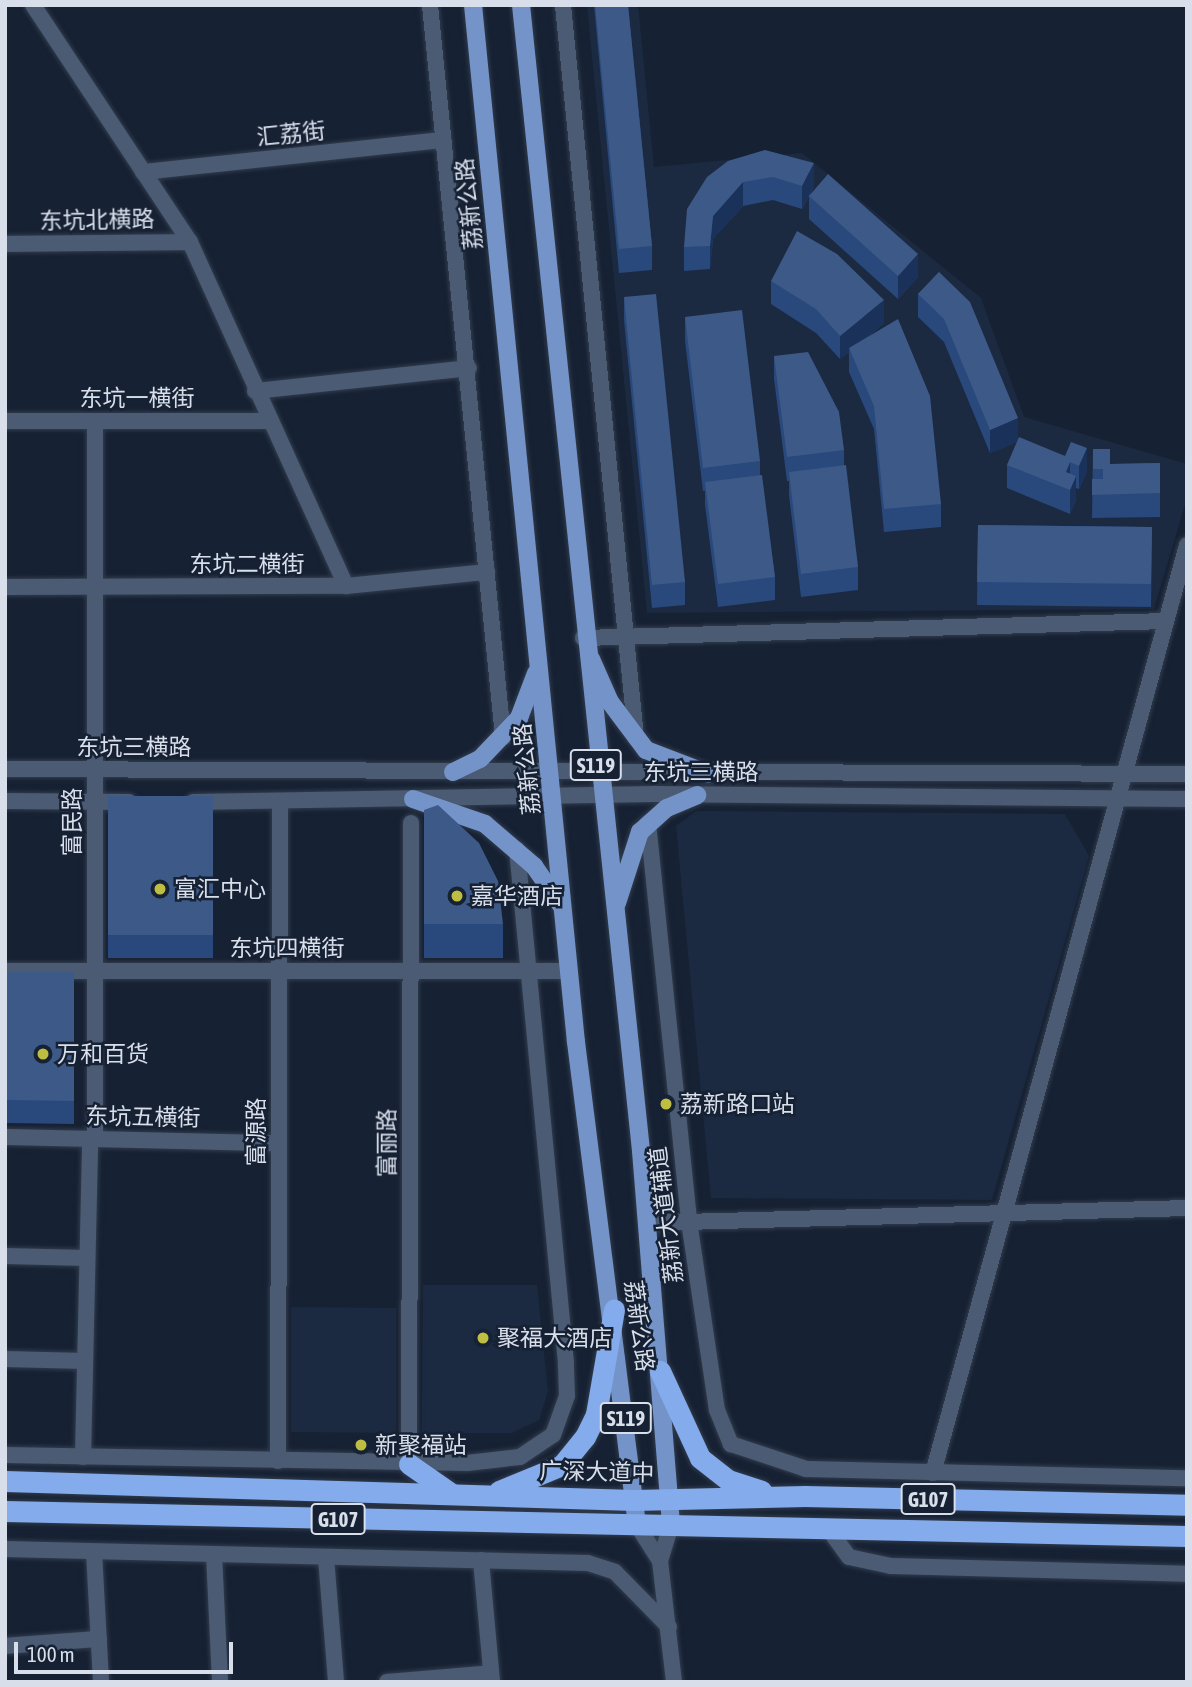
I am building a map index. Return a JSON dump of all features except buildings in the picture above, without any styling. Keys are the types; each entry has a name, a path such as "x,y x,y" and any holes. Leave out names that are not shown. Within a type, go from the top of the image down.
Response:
{"highway":[{"path":"483,1496 542,1477 573,1455 596,1414 614,1310"},
{"path":"660,1371 691,1446 712,1471 746,1489 805,1496"},
{"path":"409,1464 454,1495"},
{"name":"广深大道中","path":"5,1481 634,1500 805,1496 1187,1505"},
{"name":"G107","path":"5,1511 671,1525 830,1531 1187,1536"}],"main road":[{"name":"荔新公路","path":"473,5 538,659 553,772 569,971 596,1216 614,1310 637,1525"},
{"name":"荔新公路","path":"521,5 599,795 648,1223 671,1525"},
{"path":"583,638 610,702 636,738 666,762 709,775"},
{"path":"453,772 503,737 530,698 538,659"},
{"path":"614,916 632,848 648,823 697,795"},
{"path":"413,799 461,811 517,849 564,909"}],"street":[{"path":"33,5 190,242 255,391 346,586"},
{"path":"430,5 469,368 503,737"},
{"path":"563,5 636,738"},
{"name":"汇荔街","path":"142,172 443,140"},
{"name":"东坑北横路","path":"5,244 190,242"},
{"path":"255,391 469,368"},
{"name":"东坑一横街","path":"5,421 269,421"},
{"name":"富民路","path":"83,1457 95,971 95,421"},
{"path":"1187,545 1122,773 933,1473 1187,1478"},
{"name":"东坑二横街","path":"5,587 346,586 487,572"},
{"path":"583,638 627,633 1165,621"},
{"name":"东坑三横路","path":"5,769 709,775 1187,774"},
{"name":"东坑三横路","path":"174,802 280,803 599,795 1187,799"},
{"path":"5,801 148,802"},
{"name":"富源路","path":"278,1461 280,803"},
{"name":"富丽路","path":"409,1464 411,823"},
{"name":"荔新大道辅道","path":"648,823 689,1221 723,1432 744,1452 806,1469 933,1473"},
{"path":"5,1455 409,1464 500,1461 540,1448 553,1435 567,1396 566,1363 517,849"},
{"name":"东坑四横街","path":"5,971 569,971"},
{"name":"东坑五横街","path":"5,1137 279,1143"},
{"path":"648,1223 1002,1216 1187,1208"},
{"path":"5,1256 87,1258"},
{"path":"5,1359 85,1361"},
{"path":"637,1525 660,1560"},
{"path":"671,1525 660,1560 674,1682"},
{"path":"830,1531 849,1556 891,1566 1187,1574"},
{"path":"5,1549 602,1565 669,1627"},
{"path":"94,1552 101,1682"},
{"path":"214,1554 220,1682"},
{"path":"326,1557 336,1682"},
{"path":"387,1682 492,1678 481,1560"},
{"path":"5,1646 99,1639"}],"shaded area":[{"path":"638,5 654,167 802,153 981,298 1024,417 1187,464 1187,498 1154,609 647,613 587,6"},
{"path":"696,811 1065,814 1089,856 992,1200 711,1198 676,826"},
{"name":"聚福大酒店","path":"423,1285 537,1285 548,1391 539,1420 512,1433 422,1433"},
{"path":"291,1307 396,1308 396,1433 291,1432"}],"place":[{"name":"富汇中心","path":"160,889"},
{"name":"嘉华酒店","path":"457,896"},
{"name":"万和百货","path":"43,1054"},
{"name":"荔新路口站","path":"666,1104"},
{"name":"聚福大酒店","path":"483,1338"},
{"name":"新聚福站","path":"361,1445"}]}
